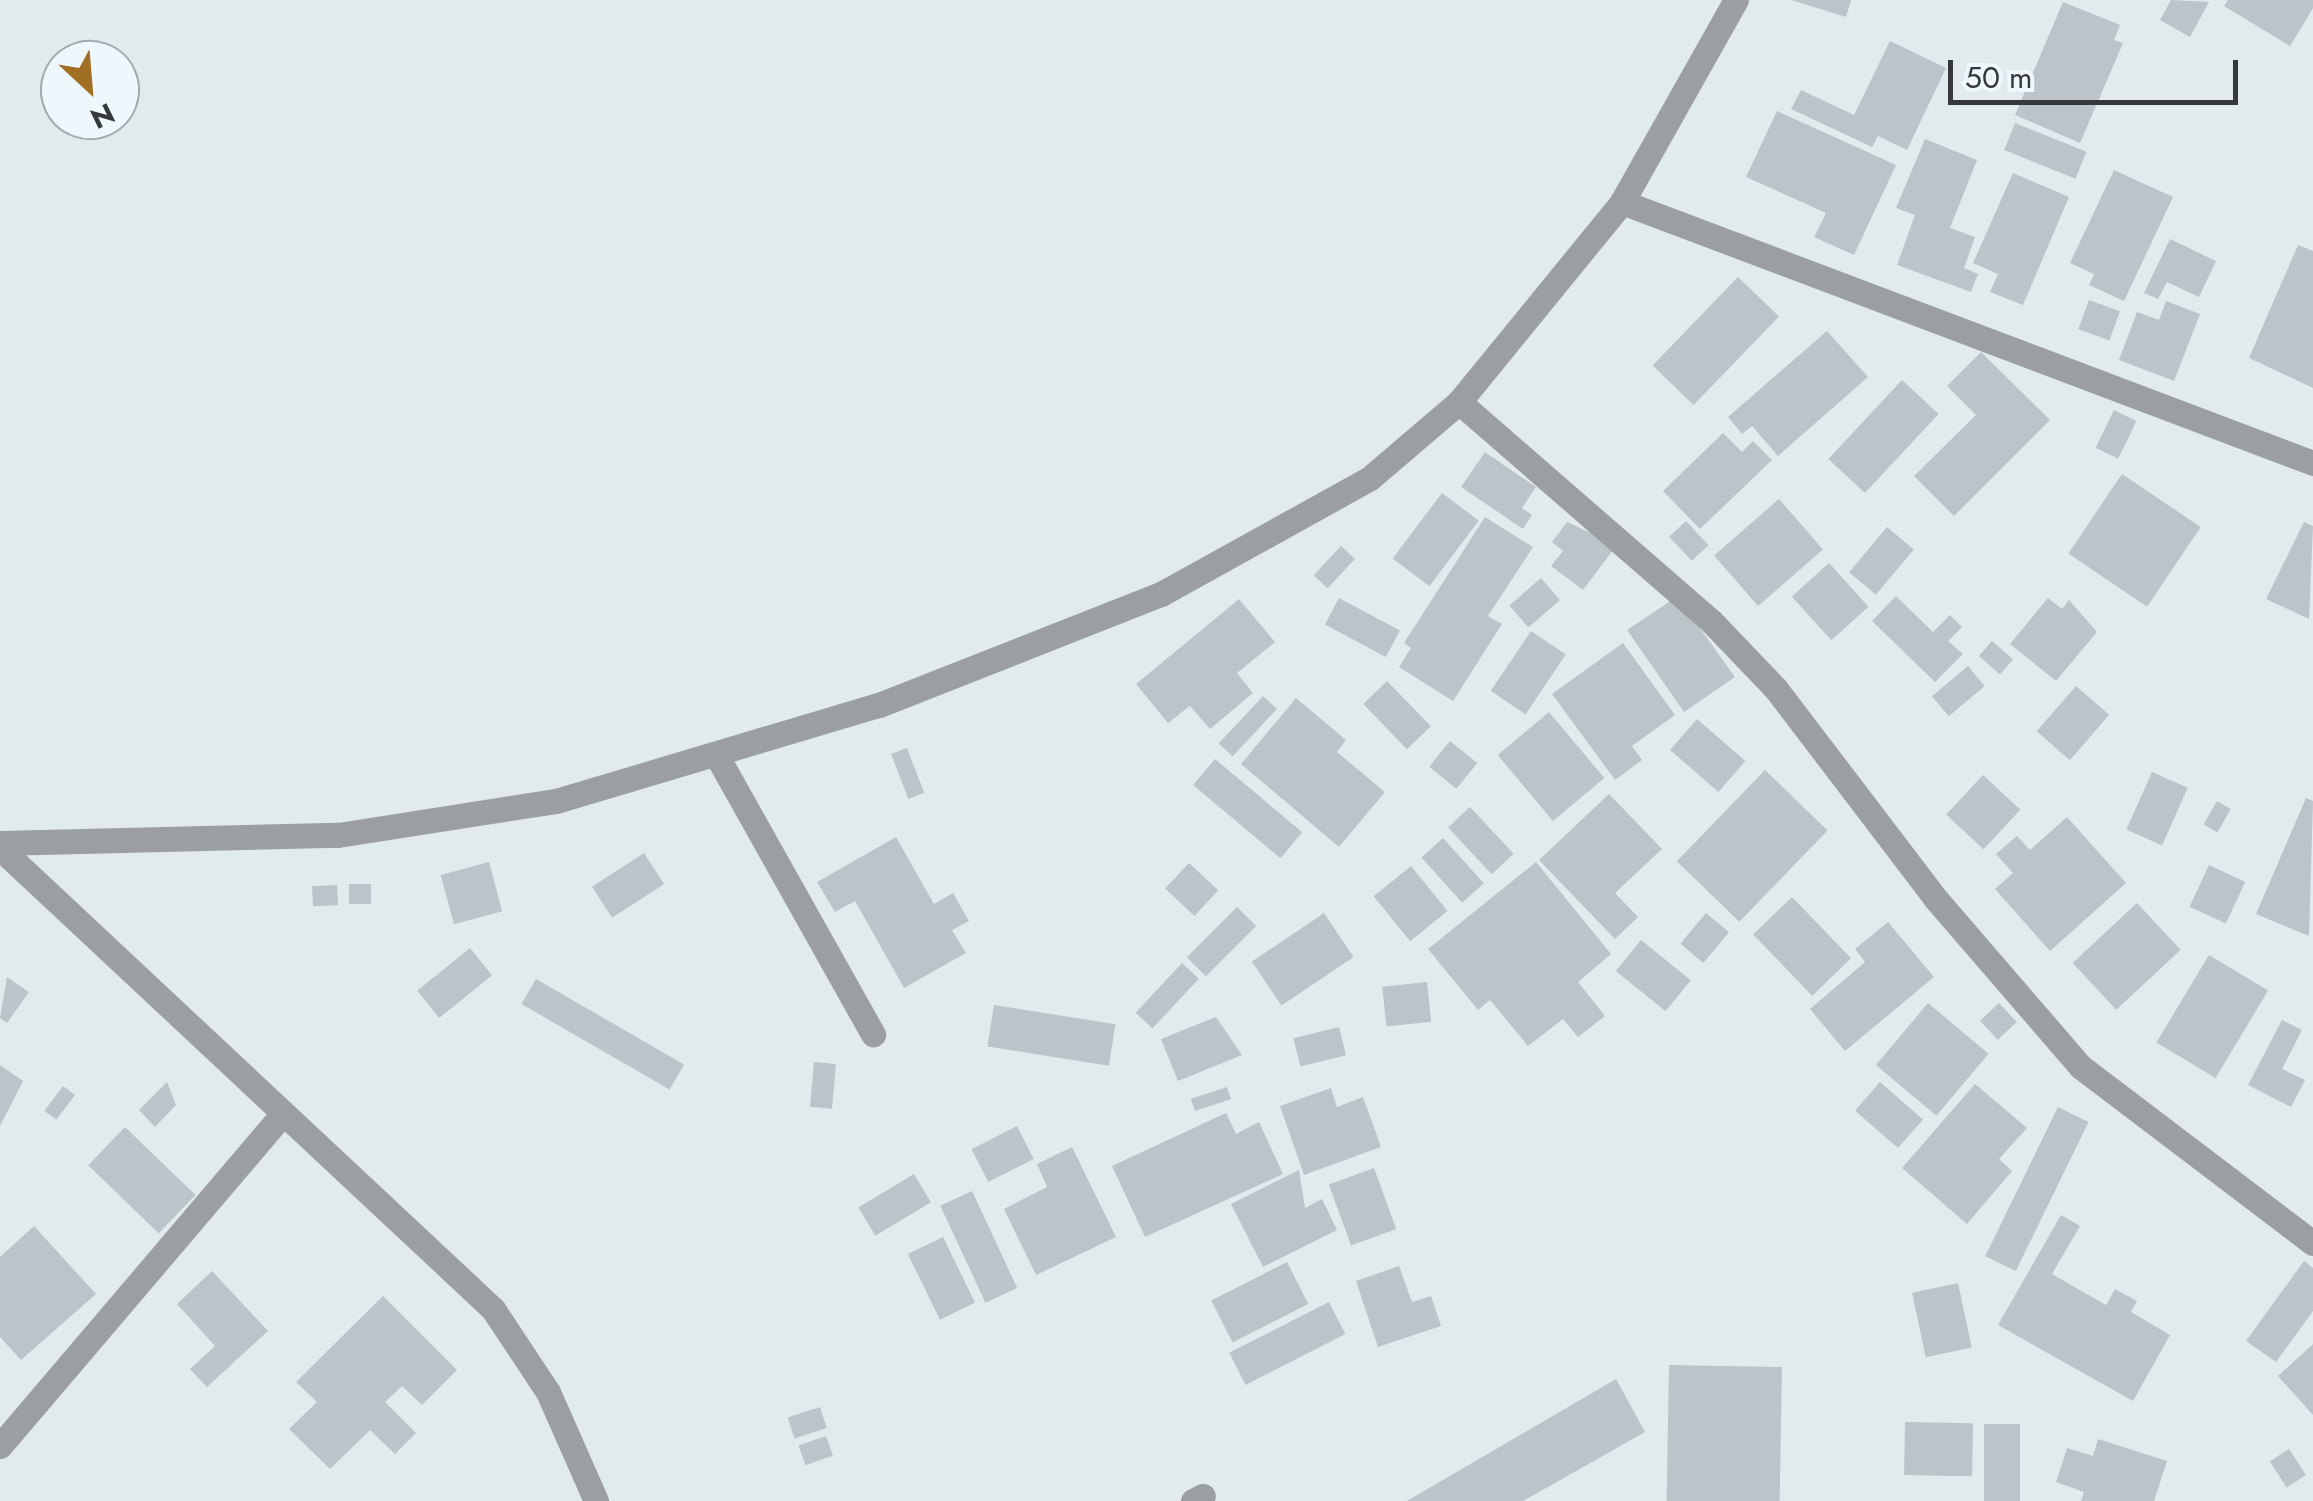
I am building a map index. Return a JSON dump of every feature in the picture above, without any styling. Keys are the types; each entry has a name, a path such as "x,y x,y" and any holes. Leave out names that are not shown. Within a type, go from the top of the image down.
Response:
{"street":[{"path":"0,845 338,835 556,801 718,758 1161,594 1370,478 1459,402 1622,202 1736,0"},
{"path":"1622,202 2313,463"},
{"path":"1459,402 1763,676 2082,1067 2313,1242"},
{"path":"718,758 872,1034"},
{"path":"0,845 280,1117 492,1309 548,1392 596,1501"},
{"path":"0,1446 280,1117"}],"building":[{"path":"1791,0 1851,0 1846,17"},
{"path":"2171,0 2209,2 2190,37 2160,20"},
{"path":"2228,0 2313,0 2313,8 2290,46 2224,6"},
{"path":"2063,2 2120,25 2114,40 2123,43 2080,143 2015,115"},
{"path":"1890,41 1946,68 1907,150 1878,136 1872,147 1791,109 1801,90 1854,115"},
{"path":"1777,111 1896,165 1854,255 1814,237 1826,213 1746,177"},
{"path":"2015,123 2086,152 2076,179 2004,150"},
{"path":"1925,139 1977,160 1950,228 1975,237 1964,268 1978,274 1971,292 1897,265 1915,215 1896,208"},
{"path":"2114,170 2173,197 2124,301 2089,285 2094,274 2070,263"},
{"path":"2013,173 2069,197 2023,305 1990,292 1998,274 1973,263"},
{"path":"2170,239 2216,261 2199,297 2167,282 2158,299 2144,293"},
{"path":"2298,245 2313,251 2313,388 2249,358"},
{"path":"1738,277 1779,317 1694,405 1653,365"},
{"path":"2089,300 2120,311 2109,340 2078,329"},
{"path":"2166,301 2200,314 2174,381 2119,360 2137,312 2159,320"},
{"path":"1827,331 1868,377 1778,456 1752,426 1742,434 1728,417"},
{"path":"1981,352 2050,420 1954,516 1914,476 1976,415 1947,386"},
{"path":"1902,380 1939,414 1865,493 1828,459"},
{"path":"2114,410 2136,421 2118,459 2096,448"},
{"path":"1723,433 1742,452 1753,441 1772,460 1700,529 1663,491"},
{"path":"1485,452 1536,487 1522,508 1532,515 1523,529 1461,487"},
{"path":"2122,474 2201,527 2147,607 2068,554"},
{"path":"1442,493 1479,521 1429,586 1393,558"},
{"path":"1779,499 1823,550 1758,606 1714,555"},
{"path":"1485,517 1533,547 1488,616 1502,624 1453,701 1399,667 1411,648 1404,643"},
{"path":"1686,521 1709,545 1692,561 1669,537"},
{"path":"1567,522 1617,545 1583,590 1551,566 1563,551 1552,542"},
{"path":"2304,522 2313,526 2309,619 2266,599"},
{"path":"1887,527 1914,549 1876,595 1849,572"},
{"path":"1341,546 1355,559 1328,588 1314,575"},
{"path":"1829,563 1868,607 1831,640 1792,596"},
{"path":"1541,578 1560,600 1528,627 1509,606"},
{"path":"1896,596 1933,632 1950,615 1962,627 1948,641 1963,654 1935,682 1872,621"},
{"path":"1339,598 1400,630 1386,657 1325,624"},
{"path":"2048,598 2062,609 2069,600 2097,632 2056,681 2010,644"},
{"path":"1239,599 1275,642 1237,673 1253,693 1210,729 1190,706 1168,723 1136,684"},
{"path":"1669,602 1681,602 1735,677 1684,712 1627,630"},
{"path":"1531,631 1566,654 1526,714 1491,691"},
{"path":"1992,641 2013,659 2000,674 1979,656"},
{"path":"1623,643 1675,715 1632,746 1642,760 1615,780 1552,694"},
{"path":"1968,666 1985,686 1949,716 1932,696"},
{"path":"1387,681 1431,726 1407,749 1363,704"},
{"path":"2076,686 2109,715 2070,760 2037,731"},
{"path":"1263,696 1277,709 1233,756 1219,744"},
{"path":"1296,698 1346,740 1337,752 1385,792 1339,847 1241,764"},
{"path":"1549,712 1604,778 1553,821 1498,755"},
{"path":"1697,719 1745,761 1718,792 1670,750"},
{"path":"1450,741 1477,763 1456,789 1429,767"},
{"path":"907,748 924,793 908,799 891,754"},
{"path":"1215,759 1302,832 1280,858 1193,785"},
{"path":"1765,770 1828,830 1739,922 1677,861"},
{"path":"2152,772 2188,788 2162,845 2126,830"},
{"path":"1983,775 2020,810 1983,849 1946,814"},
{"path":"1609,794 1662,849 1615,893 1638,917 1615,939 1539,860"},
{"path":"2306,798 2313,801 2309,936 2256,914"},
{"path":"2217,801 2231,809 2217,832 2204,824"},
{"path":"1470,807 1514,854 1492,874 1448,827"},
{"path":"2067,817 2126,883 2050,951 1995,889 2013,873 1996,854 2017,836 2030,850"},
{"path":"896,837 934,904 953,893 969,921 952,930 966,953 904,988 855,901 835,912 817,882"},
{"path":"1443,838 1484,883 1462,903 1421,857"},
{"path":"644,853 664,884 612,918 592,887"},
{"path":"489,862 502,911 454,924 441,875"},
{"path":"1536,862 1611,954 1578,982 1605,1016 1578,1037 1563,1019 1528,1046 1490,1000 1478,1010 1428,949"},
{"path":"1189,863 1218,890 1194,916 1165,889"},
{"path":"2209,865 2245,882 2226,924 2190,907"},
{"path":"1411,866 1448,911 1410,941 1374,896"},
{"path":"349,884 371,884 371,904 349,904"},
{"path":"337,885 338,905 313,906 312,886"},
{"path":"1792,897 1851,958 1812,996 1753,935"},
{"path":"2137,903 2181,950 2116,1010 2073,963"},
{"path":"1237,907 1256,926 1206,976 1187,957"},
{"path":"1324,913 1354,957 1282,1006 1252,962"},
{"path":"1706,913 1729,932 1703,963 1680,944"},
{"path":"1888,922 1934,977 1845,1051 1810,1009 1865,962 1855,949"},
{"path":"1641,940 1691,980 1666,1011 1616,971"},
{"path":"470,948 492,975 439,1018 417,991"},
{"path":"2209,955 2268,991 2216,1078 2156,1042"},
{"path":"1182,963 1199,979 1152,1028 1136,1013"},
{"path":"7,977 29,992 7,1023 0,1018"},
{"path":"536,979 684,1064 670,1090 522,1004"},
{"path":"1427,982 1431,1022 1386,1026 1382,987"},
{"path":"1928,1003 1989,1054 1936,1116 1876,1065"},
{"path":"1999,1003 2017,1022 1998,1040 1980,1021"},
{"path":"994,1005 1115,1024 1109,1066 987,1046"},
{"path":"1216,1017 1242,1055 1178,1081 1161,1039"},
{"path":"2282,1020 2302,1030 2282,1069 2305,1080 2291,1107 2248,1085"},
{"path":"1339,1027 1346,1055 1300,1067 1293,1038"},
{"path":"814,1062 836,1064 832,1109 810,1107"},
{"path":"0,1065 23,1081 0,1126"},
{"path":"167,1082 176,1105 155,1127 139,1110"},
{"path":"1880,1082 1923,1119 1898,1148 1855,1111"},
{"path":"1975,1084 2027,1128 1999,1159 2012,1171 1967,1224 1902,1168"},
{"path":"63,1086 75,1095 56,1120 44,1111"},
{"path":"1227,1087 1231,1099 1195,1111 1191,1099"},
{"path":"1331,1088 1337,1107 1363,1097 1381,1147 1304,1175 1280,1106"},
{"path":"2058,1107 2089,1122 2016,1271 1985,1256"},
{"path":"1226,1113 1236,1134 1259,1122 1283,1174 1145,1237 1112,1166"},
{"path":"1017,1126 1034,1159 988,1182 972,1149"},
{"path":"125,1127 195,1195 159,1233 88,1165"},
{"path":"1072,1147 1116,1237 1036,1275 1004,1209 1047,1187 1037,1164"},
{"path":"1374,1168 1396,1229 1351,1245 1329,1184"},
{"path":"1299,1170 1305,1208 1322,1199 1337,1230 1263,1267 1231,1204"},
{"path":"914,1174 931,1202 875,1236 858,1207"},
{"path":"972,1191 1017,1288 985,1303 940,1206"},
{"path":"2061,1215 2080,1226 2052,1274 2106,1305 2115,1289 2137,1301 2131,1312 2170,1335 2133,1401 1998,1325"},
{"path":"34,1226 96,1294 21,1360 0,1337 0,1257"},
{"path":"943,1237 975,1303 940,1320 908,1254"},
{"path":"2304,1261 2313,1268 2313,1311 2276,1362 2246,1341"},
{"path":"1287,1262 1308,1304 1233,1342 1211,1301"},
{"path":"1399,1266 1412,1302 1431,1296 1441,1326 1378,1347 1356,1281"},
{"path":"212,1271 268,1331 207,1387 190,1369 215,1346 177,1304"},
{"path":"1958,1283 1972,1348 1926,1357 1912,1293"},
{"path":"383,1296 457,1370 422,1405 402,1386 385,1402 416,1433 395,1454 370,1430 330,1469 289,1429 317,1402 296,1382"},
{"path":"1329,1302 1345,1334 1246,1385 1229,1353"},
{"path":"2313,1344 2313,1415 2278,1376"},
{"path":"1669,1365 1782,1367 1780,1501 1667,1501"},
{"path":"1616,1379 1645,1432 1523,1501 1407,1501"},
{"path":"820,1407 827,1428 794,1438 788,1418"},
{"path":"1905,1422 1973,1423 1972,1476 1904,1475"},
{"path":"1984,1424 2020,1424 2020,1501 1984,1501"},
{"path":"826,1436 833,1456 805,1465 799,1445"},
{"path":"2098,1439 2167,1461 2154,1501 2081,1501 2084,1492 2056,1482 2067,1448 2093,1456"},
{"path":"2289,1449 2306,1475 2287,1488 2270,1462"}]}
